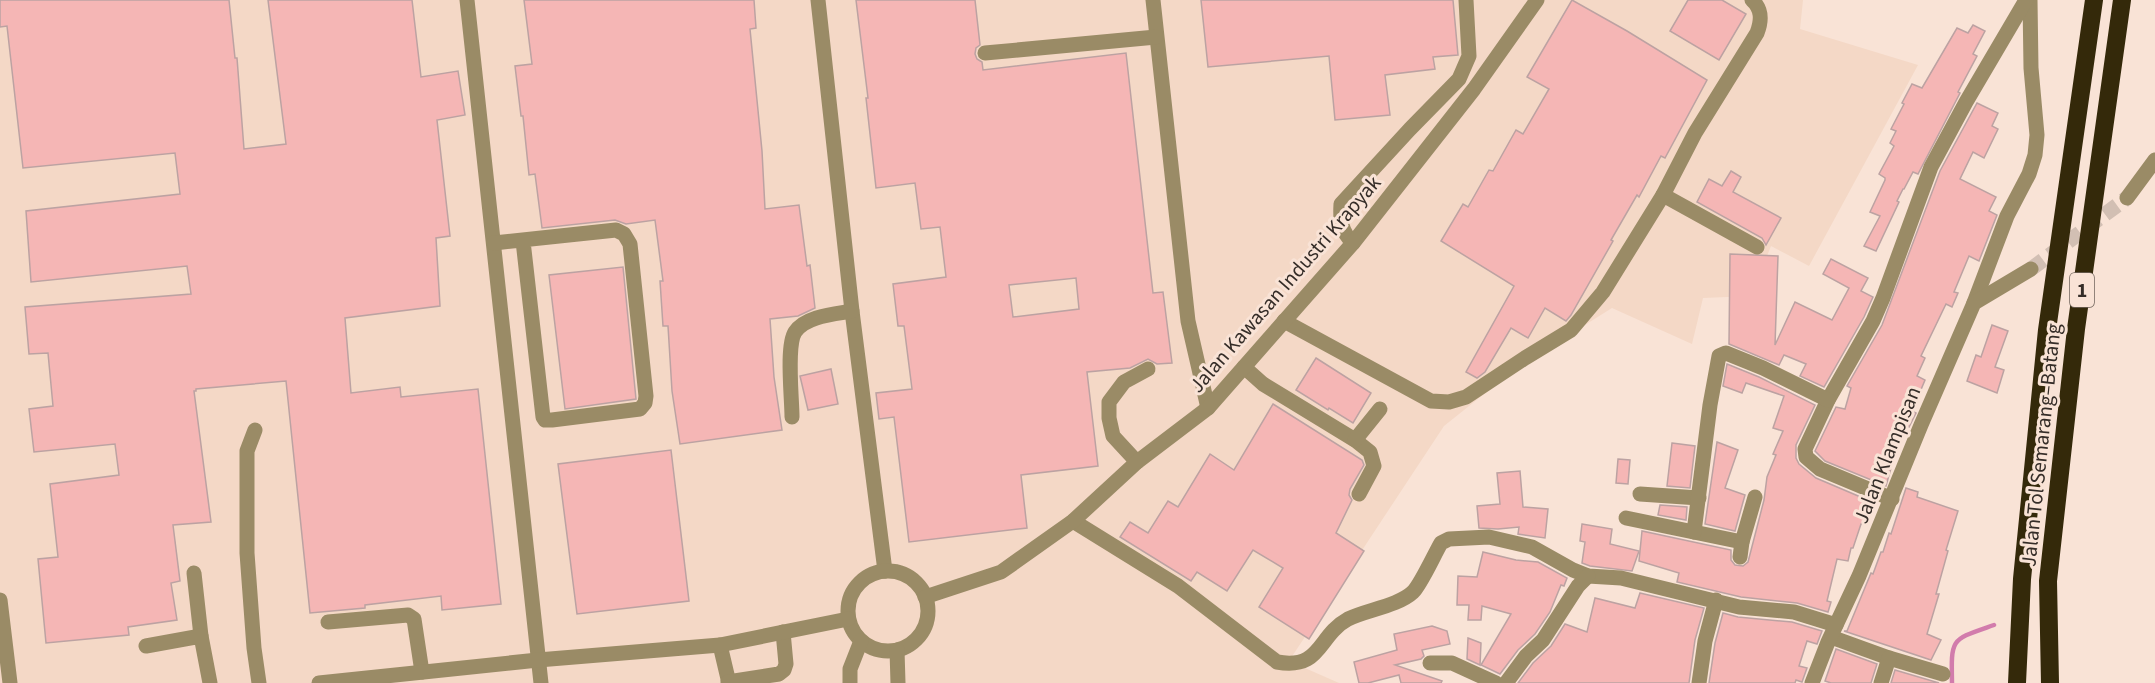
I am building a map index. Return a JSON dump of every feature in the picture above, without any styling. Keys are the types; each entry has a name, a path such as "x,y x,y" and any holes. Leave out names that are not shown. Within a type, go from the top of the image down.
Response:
{"highway":[{"name":"Jalan Tol Semarang–Batang","path":"2017,680 2022,579 2048,330 2094,0"},
{"name":"Jalan Tol Semarang–Batang","path":"2050,683 2048,581 2076,329 2122,0"}],"street":[{"path":"467,0 541,683"},
{"path":"818,0 852,311 885,571"},
{"path":"1153,0 1188,321 1208,408"},
{"path":"1353,243 1344,234 1340,222 1341,204 1459,79 1469,56 1466,0"},
{"name":"Jalan Kawasan Industri Krapyak","path":"926,597 1001,572 1073,521 1137,462 1208,408 1353,243 1474,89 1538,0"},
{"path":"1284,321 1431,401 1449,402 1481,389 1524,358 1571,330 1603,292 1662,195 1695,133 1757,33 1760,26 1760,11 1752,0"},
{"path":"1892,499 1820,469 1806,458 1805,449 1828,400 1873,321 1931,167 1965,102 2028,0"},
{"name":"Jalan Klampisan","path":"1812,683 1974,303 2007,216 2029,174 2035,155 2037,135 2028,0"},
{"path":"985,53 1156,37"},
{"path":"2127,198 2155,160"},
{"path":"1662,195 1757,247"},
{"path":"494,243 616,231 624,234 630,244 646,396 645,403 640,409 545,420 523,241"},
{"path":"1974,303 2031,269"},
{"path":"792,417 791,344 795,330 807,322 826,315 852,311"},
{"path":"1694,532 1710,405 1719,356 1726,353 1763,368 1828,400"},
{"path":"1244,368 1263,384 1355,440 1370,452 1374,466 1359,494"},
{"path":"1137,462 1113,436 1109,402 1124,382 1148,369"},
{"path":"1355,440 1380,409"},
{"path":"255,430 247,451 247,553 259,683"},
{"path":"1640,494 1699,498"},
{"path":"1626,518 1694,532 1741,549 1755,497"},
{"path":"1073,521 1178,586 1277,662 1290,664 1307,660 1346,620 1414,592 1441,543 1449,539 1489,537 1532,547 1588,576 1621,578 1750,609 1794,612 1889,658 1943,674"},
{"path":"885,571 898,572 910,577 926,597 928,611 926,624 919,636 909,645 897,650 878,650 861,641 853,631 848,619 848,605 852,592 872,574 885,571"},
{"path":"194,573 201,636 210,683"},
{"path":"1506,683 1526,656 1543,639 1578,586 1588,576"},
{"path":"0,600 10,683"},
{"path":"1700,683 1705,641 1716,600"},
{"path":"328,622 412,616 415,626 414,676"},
{"path":"319,683 414,676 538,660 720,645 848,619"},
{"path":"720,645 728,682 779,674 784,670 786,657 783,632"},
{"path":"146,646 201,636"},
{"path":"850,683 850,669 861,641"},
{"path":"897,650 898,683"},
{"path":"1881,683 1889,658"},
{"path":"1430,663 1452,663 1496,683"}],"shaded area":[{"path":"0,0 1803,0 1800,29 1918,65 1809,266 1771,246 1751,296 1703,298 1692,344 1612,308 1518,367 1444,426 1289,661 1339,683 0,683"}],"building":[{"path":"0,0 229,0 235,58 237,58 244,149 286,144 268,0 412,0 421,77 458,71 465,115 437,120 450,236 436,238 440,306 345,318 351,393 400,387 401,397 478,389 501,604 442,610 441,596 365,605 365,608 310,613 286,381 194,391 211,522 173,525 180,581 171,583 177,620 128,627 129,635 46,643 38,559 58,557 50,484 119,475 115,444 34,452 29,409 53,406 48,353 29,354 25,307 191,294 187,266 31,282 26,211 180,194 175,153 23,168 7,26 0,27"},
{"path":"524,0 754,0 756,28 750,29 762,151 765,209 799,205 815,308 798,316 770,319 774,377 782,430 680,444 672,391 668,326 663,326 660,281 663,281 655,220 626,224 615,220 542,228 535,174 529,175 515,66 532,64"},
{"path":"856,0 975,0 980,45 976,48 975,54 982,62 983,70 1126,53 1153,293 1163,292 1172,363 1157,364 1148,359 1130,368 1087,372 1098,466 1021,475 1027,528 909,542 894,417 879,419 876,393 912,389 904,326 898,326 893,284 946,277 940,227 921,229 915,183 876,188 866,98 868,98","holes":["1076,278 1079,309 1013,317 1009,285"]},
{"path":"1201,0 1453,0 1458,55 1433,57 1435,69 1385,75 1390,115 1335,120 1329,56 1208,67"},
{"path":"1572,0 1707,80 1665,158 1661,156 1639,197 1637,195 1571,315 1566,321 1545,308 1528,338 1511,328 1485,372 1477,378 1466,372 1514,286 1441,241 1463,204 1468,207 1489,170 1493,171 1516,130 1523,134 1549,89 1527,77"},
{"path":"1688,0 1722,0 1746,14 1719,60 1670,31"},
{"path":"1973,25 1985,31 1973,54 1977,56 1958,92 1960,93 1918,174 1913,172 1903,189 1876,251 1864,246 1880,216 1870,212 1885,180 1879,174 1894,146 1890,143 1896,131 1891,129 1904,104 1902,103 1912,84 1922,88 1957,28 1968,33"},
{"path":"1977,103 1998,113 1992,126 1998,129 1984,158 1973,152 1960,179 1996,197 1989,211 1997,215 1979,261 1969,256 1954,292 1958,293 1952,307 1946,304 1921,356 1925,358 1917,376 1925,380 1912,411 1916,413 1909,427 1903,425 1886,486 1825,461 1815,451 1836,407 1845,409 1851,388 1847,386 1882,325 1940,171"},
{"path":"1731,171 1741,177 1733,192 1781,218 1766,245 1762,238 1697,202 1709,179 1722,186"},
{"path":"1730,254 1778,256 1775,345 1795,302 1832,320 1849,288 1823,274 1831,259 1868,278 1861,291 1873,297 1824,387 1800,376 1806,364 1784,355 1779,365 1729,344"},
{"path":"623,267 636,399 565,409 549,275"},
{"path":"1992,325 2008,331 1995,367 2004,370 1997,393 1967,381 1976,355 1981,357"},
{"path":"1316,358 1371,393 1353,423 1296,390"},
{"path":"1727,364 1815,405 1796,445 1796,458 1799,464 1816,478 1870,501 1848,561 1837,559 1827,601 1831,602 1828,612 1797,603 1741,597 1677,582 1679,573 1639,561 1642,531 1731,550 1731,560 1735,565 1743,566 1748,562 1764,500 1767,477 1776,455 1773,454 1783,431 1773,428 1784,396 1746,383 1742,393 1723,386"},
{"path":"831,369 838,404 808,410 800,376"},
{"path":"1273,404 1362,460 1364,465 1350,489 1349,495 1352,500 1336,533 1364,551 1309,639 1259,607 1283,568 1253,550 1227,591 1197,572 1191,581 1120,537 1130,522 1148,533 1168,501 1178,507 1210,454 1234,470"},
{"path":"1717,442 1738,450 1725,488 1745,495 1735,531 1705,524"},
{"path":"1672,443 1695,446 1690,488 1667,486"},
{"path":"671,450 689,601 577,614 558,464"},
{"path":"1618,459 1630,460 1628,484 1616,483"},
{"path":"1520,471 1523,507 1548,509 1545,538 1518,534 1519,527 1479,528 1477,506 1500,504 1497,473"},
{"path":"1906,488 1918,492 1917,497 1958,511 1946,550 1948,551 1936,594 1939,594 1927,634 1941,640 1931,660 1844,631 1847,631 1871,573 1873,574 1881,552 1883,552 1889,533 1891,534"},
{"path":"1660,505 1687,507 1686,520 1658,515"},
{"path":"1582,524 1612,529 1610,544 1639,551 1632,571 1582,563 1585,542 1580,541"},
{"path":"1483,552 1516,560 1538,562 1567,578 1564,586 1561,585 1550,612 1535,634 1518,650 1500,674 1481,665 1511,614 1482,606 1481,620 1468,620 1469,605 1457,605 1458,576 1477,577"},
{"path":"1640,593 1704,608 1695,640 1689,683 1518,683 1533,663 1551,646 1565,624 1587,632 1595,598 1635,608"},
{"path":"1723,613 1738,617 1792,622 1822,631 1817,644 1807,641 1799,666 1807,668 1802,682 1796,680 1795,683 1709,683 1715,643"},
{"path":"1432,626 1447,631 1450,644 1422,650 1424,656 1421,659 1395,665 1442,681 1441,683 1401,683 1399,675 1359,683 1354,662 1397,650 1394,634"},
{"path":"1468,638 1481,643 1480,665 1467,659"},
{"path":"1836,649 1877,664 1871,683 1825,681"},
{"path":"1895,670 1939,683 1891,683"}],"waterway":[{"path":"1952,683 1952,657 1956,642 1969,634 1994,625"}],"tunnel":[{"path":"2031,269 2127,198"}]}
